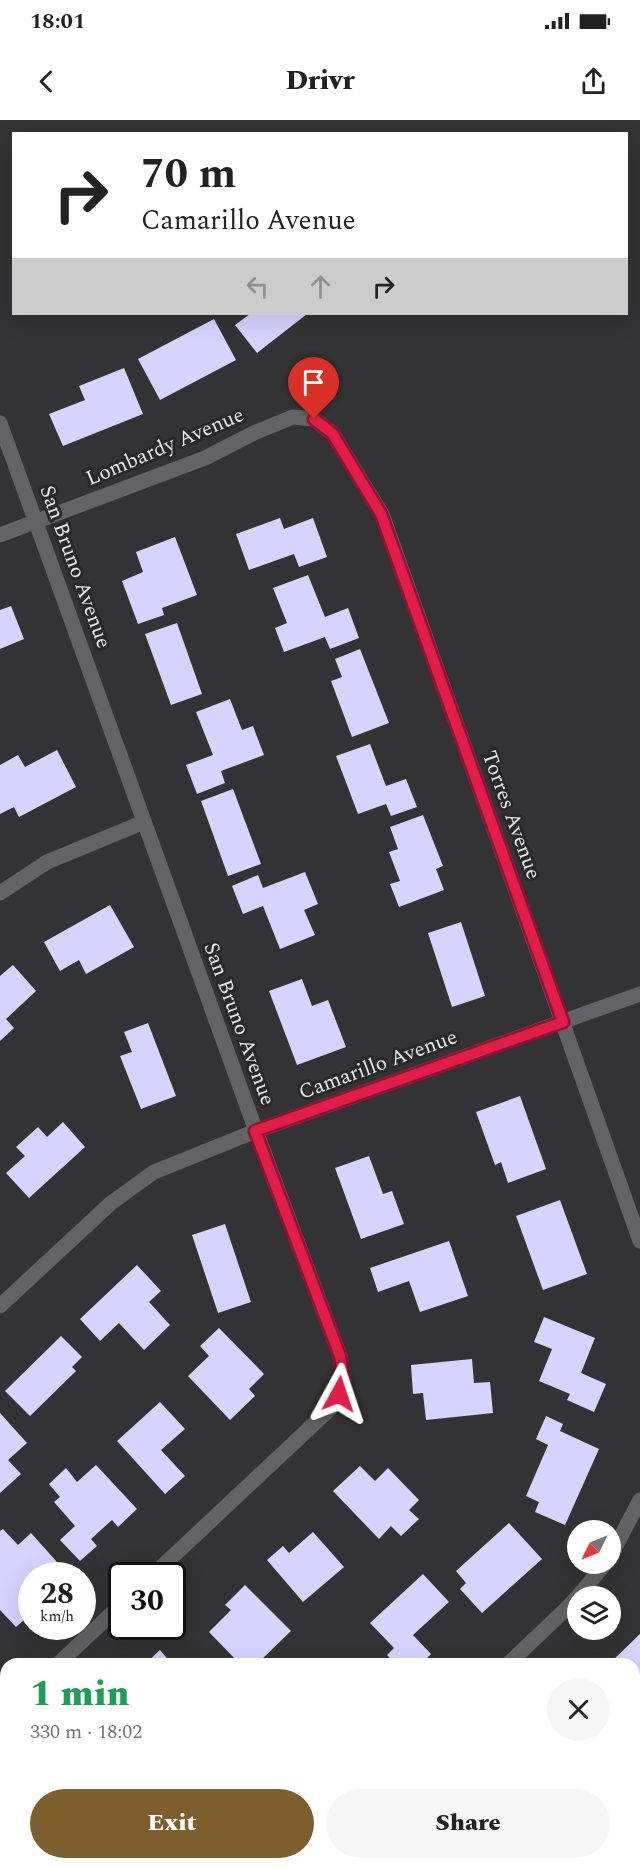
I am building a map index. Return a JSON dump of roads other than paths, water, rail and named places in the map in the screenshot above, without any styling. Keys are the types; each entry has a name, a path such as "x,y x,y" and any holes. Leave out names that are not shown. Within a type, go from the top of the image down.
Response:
{"street":[{"name":"Lombardy Avenue","path":"0,536 206,458 256,432 292,417 314,419"},
{"name":"Torres Avenue","path":"314,419 332,433 381,514 640,1241"},
{"name":"San Bruno Avenue","path":"0,423 255,1131 340,1356 344,1382 333,1406 167,1562"},
{"path":"0,893 47,862 144,822"},
{"name":"Camarillo Avenue","path":"0,1306 111,1203 154,1172 255,1131 640,994"},
{"path":"621,1536 640,1500"},
{"path":"586,1586 597,1574"},
{"path":"514,1658 567,1608"},
{"path":"64,1658 108,1617"}]}
